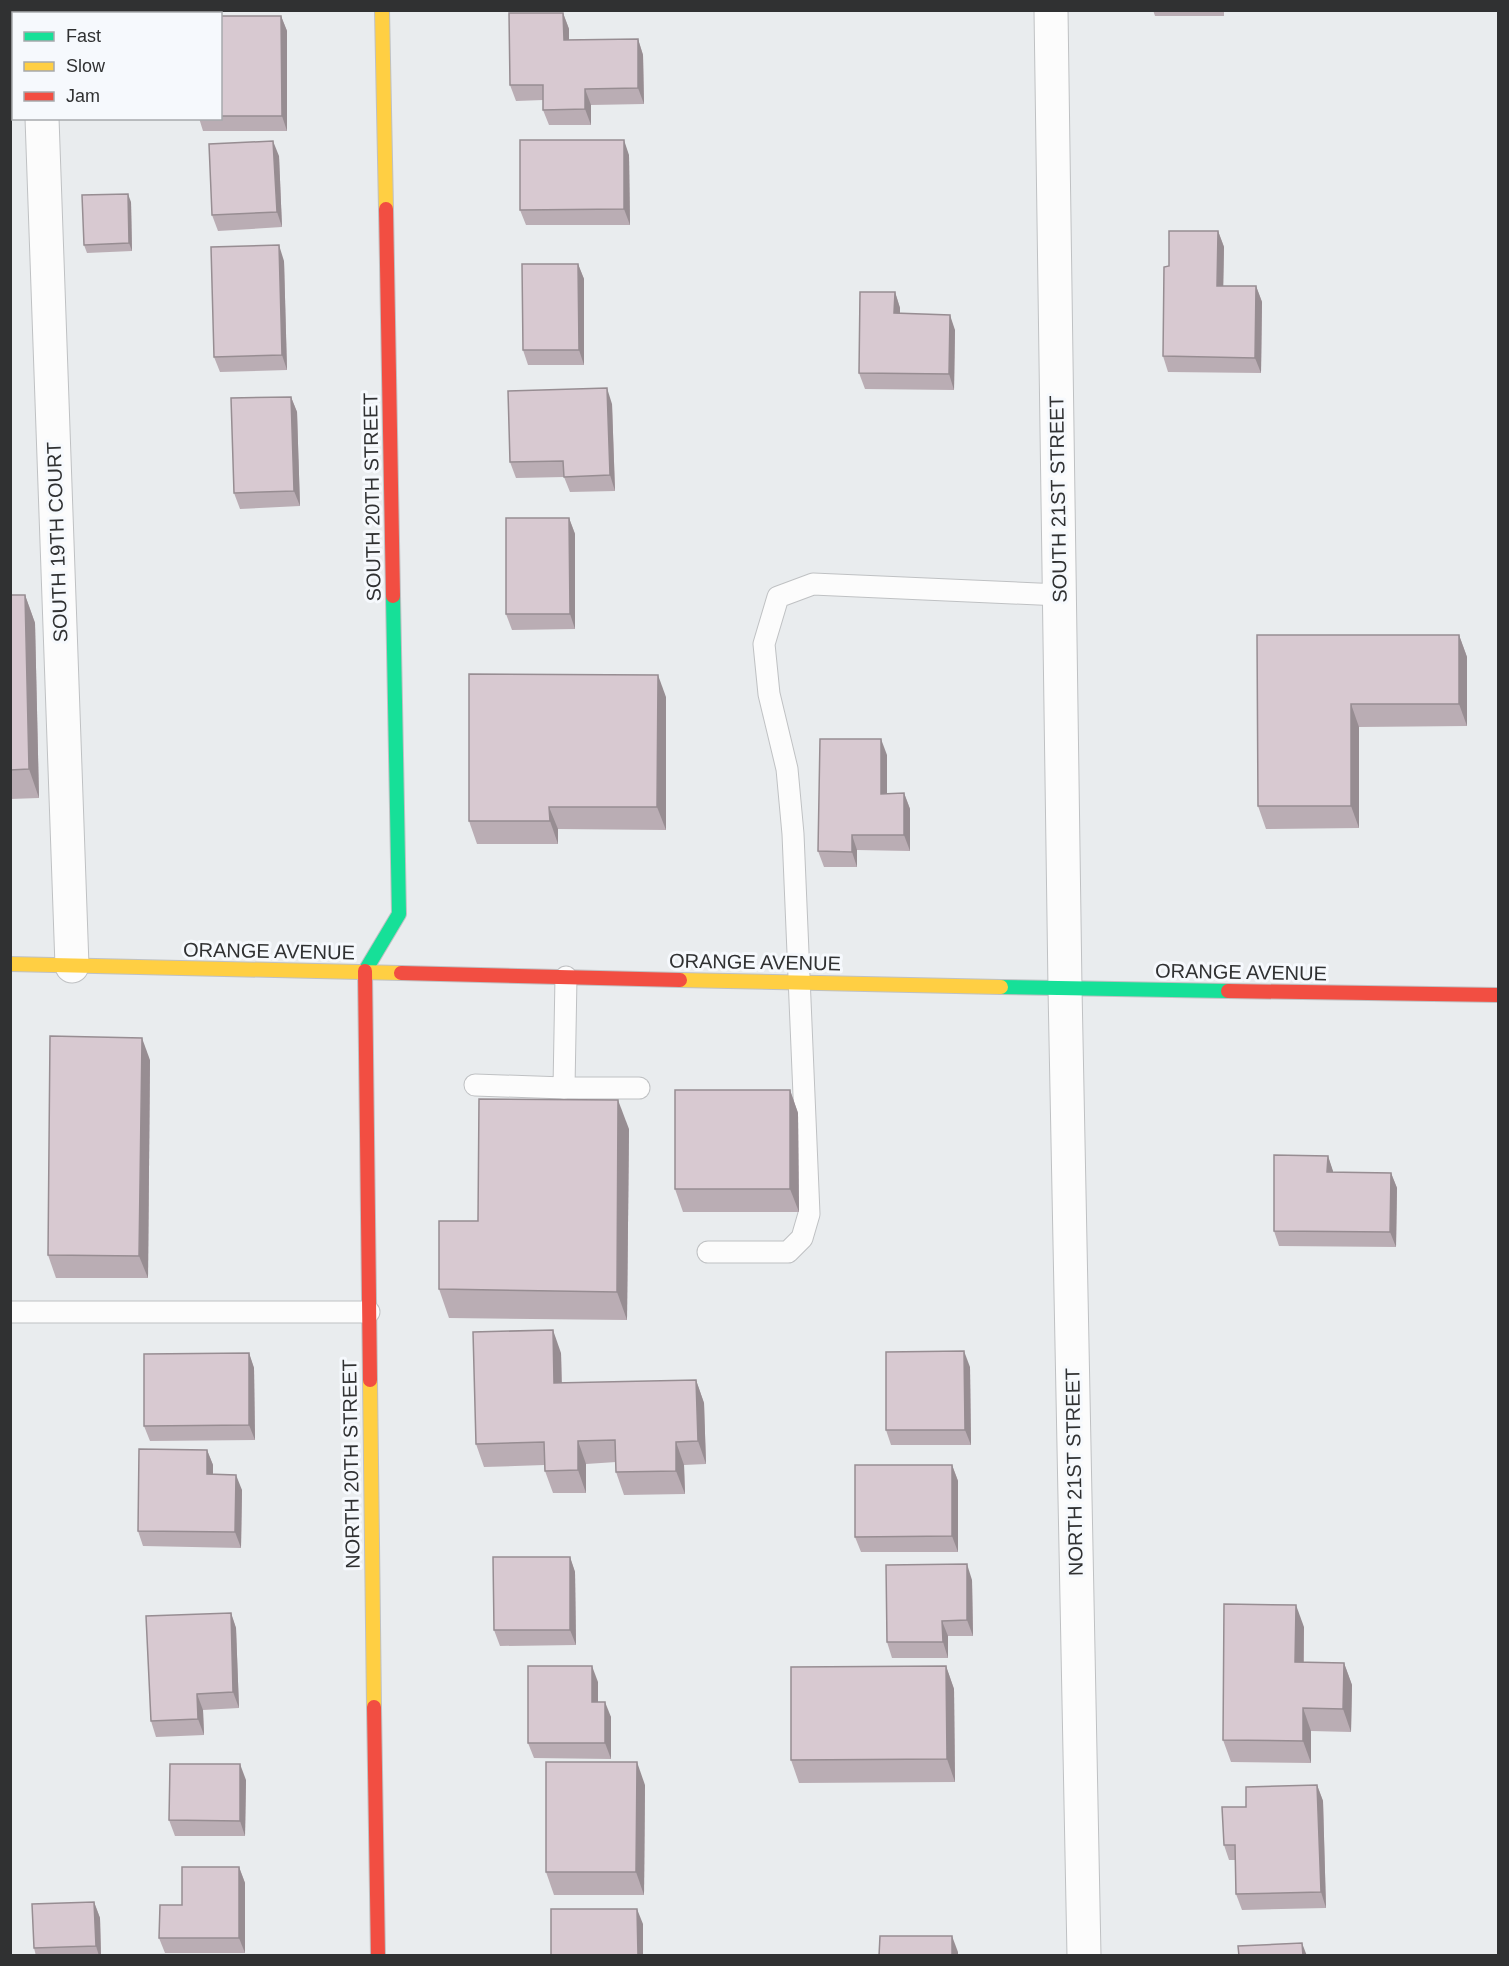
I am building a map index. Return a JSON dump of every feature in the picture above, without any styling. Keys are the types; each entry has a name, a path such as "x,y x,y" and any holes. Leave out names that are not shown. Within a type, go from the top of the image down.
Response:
{"street":[{"name":"SOUTH 20TH STREET","path":"364,973 399,914 382,10"},
{"name":"SOUTH 21ST STREET","path":"1051,10 1065,988"},
{"name":"SOUTH 19TH COURT","path":"42,120 72,966"},
{"name":"ORANGE AVENUE","path":"10,964 1498,996"},
{"name":"NORTH 20TH STREET","path":"364,973 378,1956"},
{"name":"NORTH 21ST STREET","path":"1065,988 1084,1956"}],"lane":[{"path":"708,1252 788,1252 802,1238 809,1214 800,982 788,769 769,694 764,644 778,597 813,584 1060,595"},
{"path":"564,1088 566,977"},
{"path":"475,1085 639,1088"},
{"path":"10,1312 369,1312"}],"building":[{"path":"509,13 563,13 564,40 638,39 638,88 585,89 585,109 543,110 543,85 510,85"},
{"path":"222,16 281,16 282,116 222,116"},
{"path":"520,140 624,140 624,209 520,210"},
{"path":"273,141 277,212 212,215 209,144"},
{"path":"128,194 129,243 84,245 82,195"},
{"path":"1169,231 1218,231 1217,286 1256,286 1255,358 1163,356 1164,267 1169,266"},
{"path":"279,245 282,355 214,357 211,247"},
{"path":"522,264 578,264 579,350 523,350"},
{"path":"860,292 895,292 894,313 950,315 949,374 859,373"},
{"path":"607,388 610,475 564,477 563,461 510,462 508,391"},
{"path":"291,397 294,491 234,493 231,398"},
{"path":"506,518 569,518 570,614 506,614"},
{"path":"10,595 25,595 29,769 10,770"},
{"path":"1257,635 1459,635 1459,704 1351,704 1351,806 1258,806"},
{"path":"469,674 658,675 657,807 549,807 550,821 469,821"},
{"path":"820,739 881,739 881,794 904,793 904,835 852,835 852,852 818,851"},
{"path":"50,1036 142,1038 139,1256 48,1255"},
{"path":"675,1090 790,1090 790,1189 675,1189"},
{"path":"479,1099 618,1100 617,1292 439,1289 439,1221 478,1221"},
{"path":"1274,1155 1328,1156 1327,1172 1391,1173 1390,1232 1274,1231"},
{"path":"553,1330 554,1383 696,1380 698,1441 676,1442 676,1471 616,1472 615,1440 578,1441 578,1470 545,1471 544,1442 476,1444 473,1332"},
{"path":"964,1351 965,1430 886,1430 886,1352"},
{"path":"249,1353 249,1425 144,1426 144,1354"},
{"path":"139,1449 207,1450 207,1474 236,1475 235,1532 138,1531"},
{"path":"855,1465 952,1465 952,1536 855,1537"},
{"path":"493,1557 570,1557 570,1630 494,1630"},
{"path":"967,1564 967,1620 942,1621 943,1642 887,1642 886,1565"},
{"path":"1224,1604 1296,1605 1295,1662 1344,1663 1343,1709 1303,1708 1303,1741 1223,1740"},
{"path":"231,1613 233,1692 197,1694 198,1719 151,1721 146,1616"},
{"path":"528,1666 592,1666 592,1702 605,1702 605,1743 528,1743"},
{"path":"946,1666 947,1759 791,1760 791,1667"},
{"path":"546,1762 637,1762 636,1872 546,1872"},
{"path":"170,1764 240,1764 240,1821 169,1820"},
{"path":"1317,1785 1321,1892 1236,1894 1235,1845 1224,1845 1222,1807 1246,1807 1246,1787"},
{"path":"182,1867 239,1867 239,1938 159,1938 160,1905 182,1905"},
{"path":"94,1902 96,1946 34,1948 32,1904"},
{"path":"551,1909 637,1909 638,1956 551,1956"},
{"path":"880,1936 952,1936 952,1956 879,1956"},
{"path":"1302,1943 1303,1956 1239,1956 1238,1946"}],"traffic: fast":[{"path":"365,971 399,914 393,596"},
{"path":"1001,987 1228,991"}],"traffic: slow":[{"path":"382,10 386,209"},
{"path":"10,964 401,973"},
{"path":"680,980 1001,987"},
{"path":"370,1380 374,1707"}],"traffic: jam":[{"path":"386,209 393,596"},
{"path":"365,971 370,1380"},
{"path":"401,973 680,980"},
{"path":"1228,991 1498,995"},
{"path":"374,1707 378,1956"}]}
